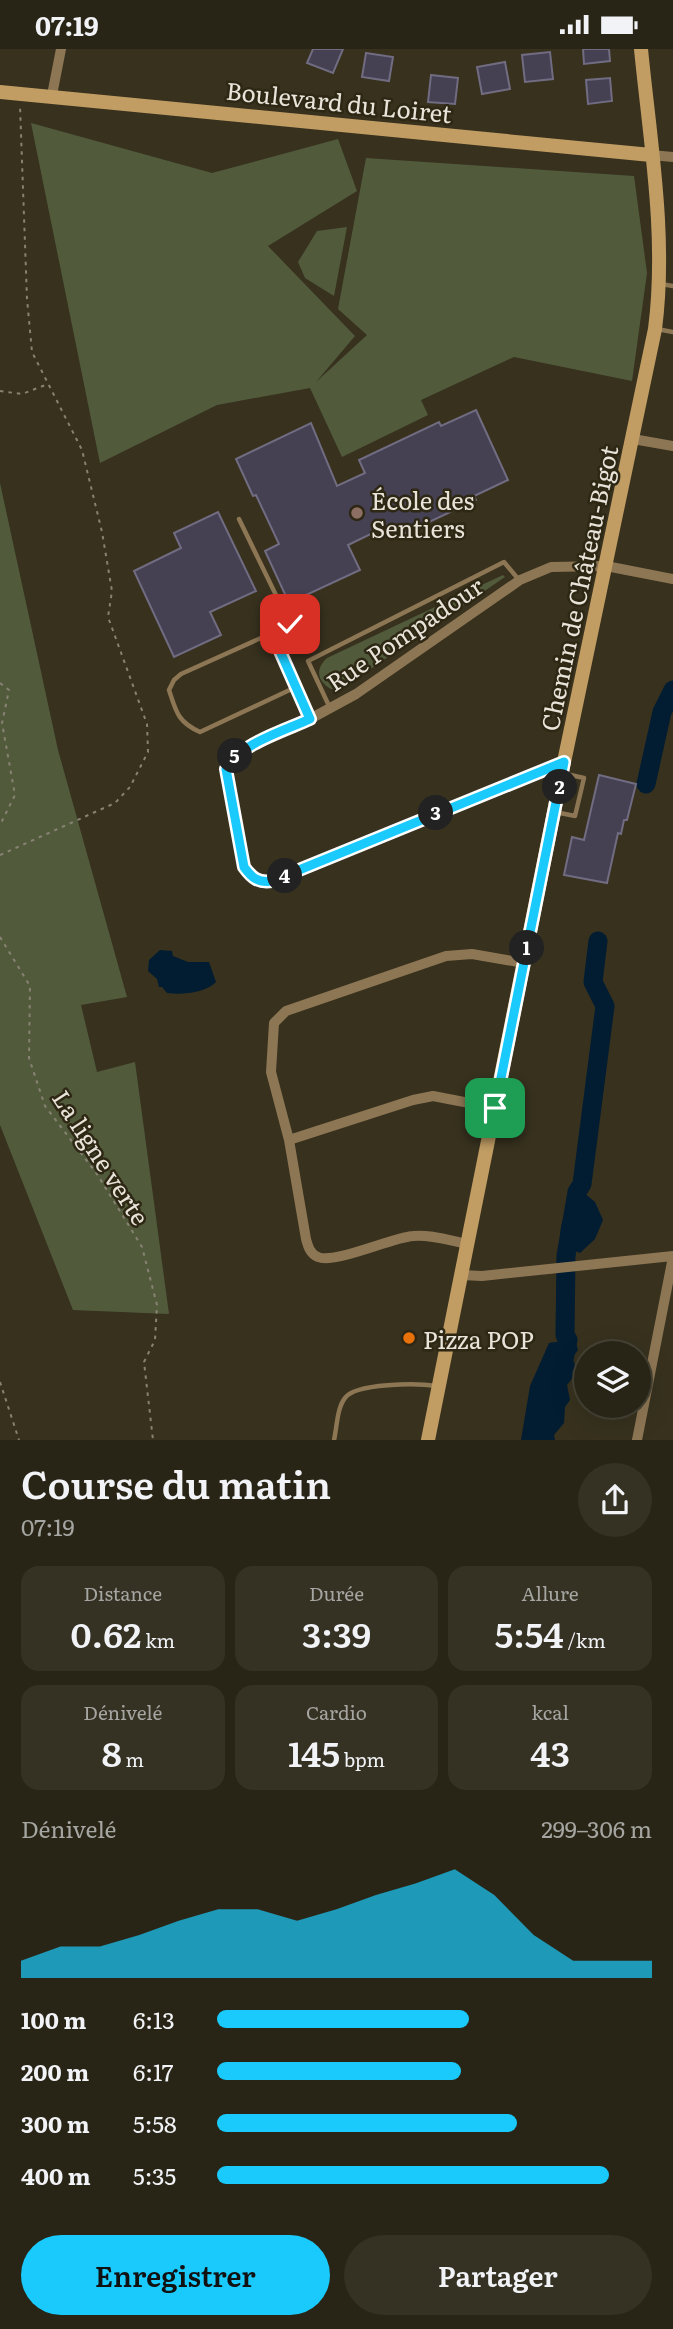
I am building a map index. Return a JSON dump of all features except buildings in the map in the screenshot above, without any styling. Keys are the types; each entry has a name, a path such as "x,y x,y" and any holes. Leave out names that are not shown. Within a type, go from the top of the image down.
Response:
{"street":[{"path":"52,95 61,49"},
{"name":"Chemin de Château-Bigot","path":"428,1440 554,811 655,329 667,285 660,254 640,49"},
{"name":"Boulevard du Loiret","path":"0,92 673,157"},
{"path":"633,439 673,446"},
{"name":"Rue Pompadour","path":"564,768 272,881 263,882 250,875 244,867 226,769 240,751 310,719 356,694 520,580 551,566 606,566 673,579"},
{"path":"468,1244 416,1235 329,1259 317,1257 312,1253 306,1239 289,1140 271,1072 274,1023 286,1011 446,956 472,954 524,963"},
{"path":"289,1140 433,1096 495,1108"},
{"path":"461,1275 482,1276 673,1256 637,1440"}],"lane":[{"path":"655,329 673,333"},
{"path":"239,519 290,624 181,674 169,690 175,710 185,725 200,732 296,687"},
{"path":"330,708 308,661 504,562 520,580"},
{"path":"272,633 310,719"},
{"path":"554,811 575,816 584,778 564,768"},
{"path":"334,1440 343,1401 350,1392 363,1388 425,1384 439,1386"}],"path":[{"path":"0,855 116,803 130,787 148,752 147,723 108,617 111,591 102,532 82,450 32,352 27,299 20,93"},
{"path":"0,391 22,394 49,383"},
{"path":"0,683 9,690 2,723 15,795 0,825"},
{"name":"La ligne verte","path":"0,937 30,986 29,1058 45,1105 97,1174 142,1247 157,1305 155,1340 144,1362 153,1440"},
{"path":"0,1382 19,1440"}],"green space":[{"path":"31,123 212,173 338,139 357,191 268,246 355,336 316,382 367,335 338,309 366,158 634,176 647,273 632,381 514,357 421,400 428,415 342,457 310,388 217,405 100,463"},
{"path":"347,227 334,296 305,278 298,262 317,231"},
{"path":"0,483 58,750 127,997 81,1005 97,1072 135,1062 169,1314 73,1310 0,1125"},
{"path":"503,575 505,577 344,687 331,689 320,679 319,671 327,658"}],"water":[{"path":"160,950 172,951 173,956 188,962 209,962 216,982 206,989 193,992 167,993 159,987 157,979 148,971 149,960"},
{"path":"584,1193 595,1202 603,1220 595,1239 580,1253 560,1244 560,1235 565,1215"},
{"path":"567,1340 574,1343 574,1376 567,1385 570,1400 565,1407 564,1423 554,1435 555,1440 521,1440 530,1386 549,1343"}],"waterway":[{"path":"646,784 662,712 673,690"},
{"path":"563,1364 568,1340 565,1335 566,1256 577,1192 582,1184 605,1006 593,982 598,941"}],"place":[{"name":"École des Sentiers","path":"357,513"},
{"name":"Pizza POP","path":"409,1338"}],"route":[{"path":"290,624 272,633 310,719 240,751 226,769 244,867 256,880 272,881 564,762 495,1108"}]}
